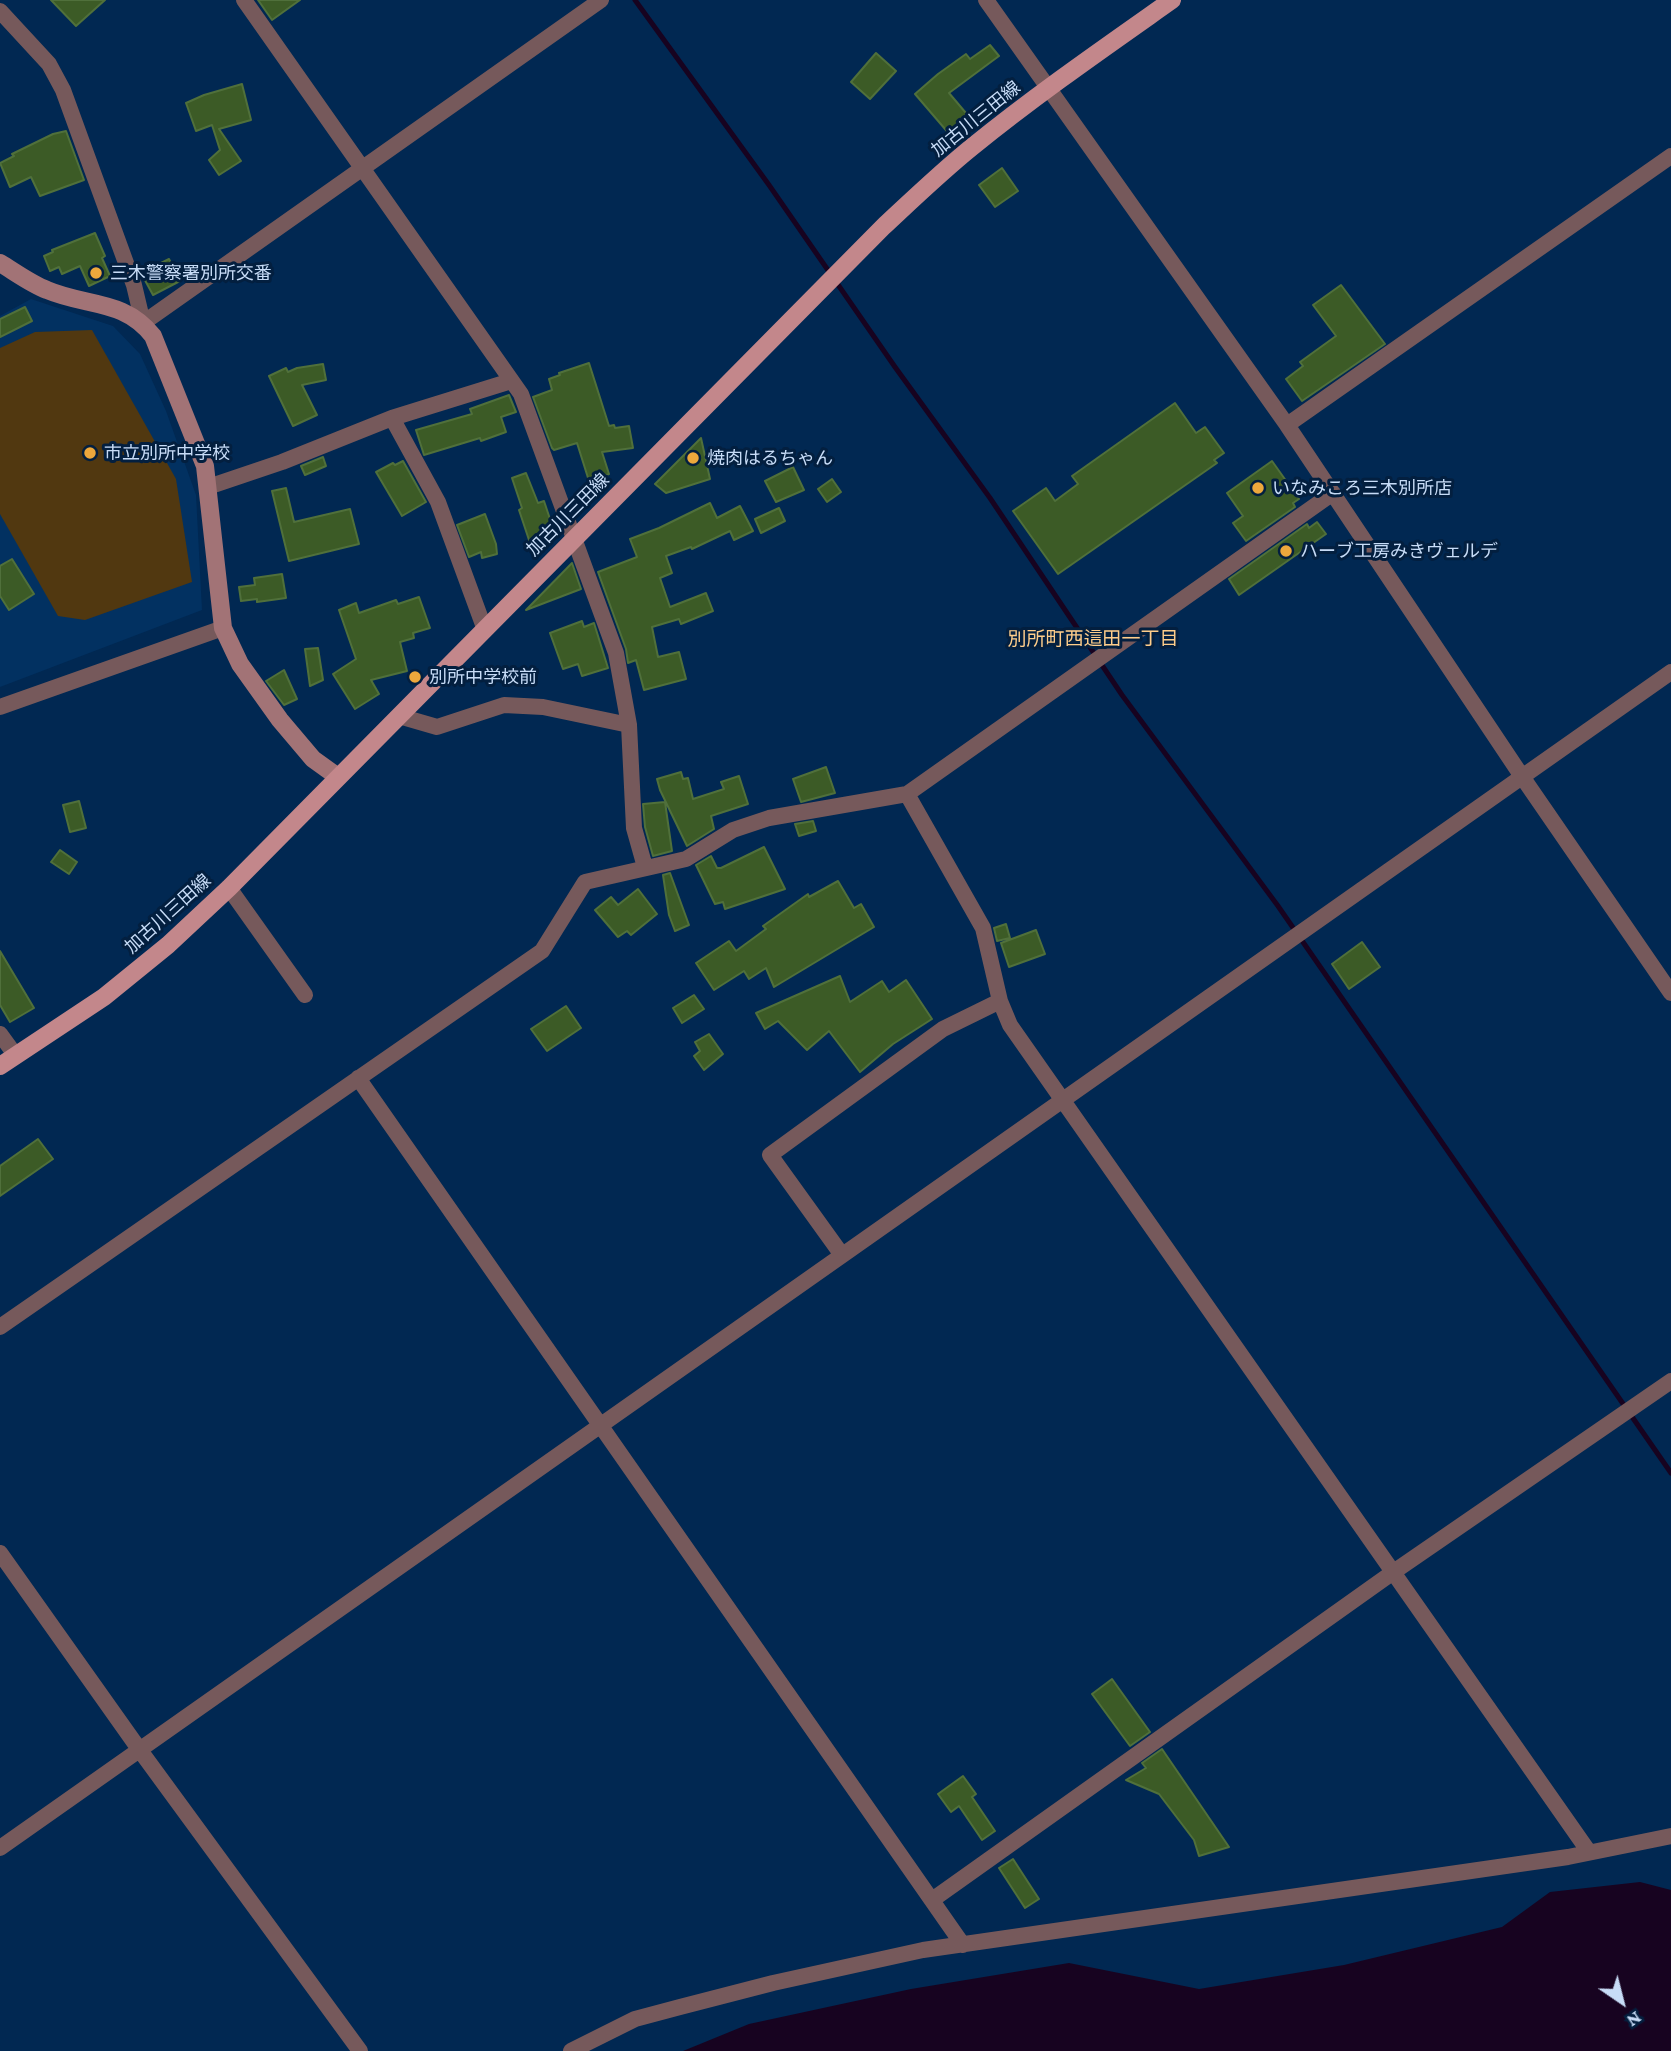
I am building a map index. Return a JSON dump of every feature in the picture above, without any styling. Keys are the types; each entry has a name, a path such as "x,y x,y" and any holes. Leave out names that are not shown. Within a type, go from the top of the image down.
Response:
{"main road":[{"name":"加古川三田線","path":"0,1066 104,997 167,945 229,888 883,227 970,149 1048,88 1172,0"}],"street":[{"path":"244,0 521,394 616,653 629,724 634,828 645,867"},
{"path":"142,323 601,0"},
{"path":"986,0 1287,425 1523,778 1671,993"},
{"path":"0,11 49,64 63,90 134,285 142,323"},
{"path":"1287,425 1671,156"},
{"path":"0,263 46,290 120,309 142,323 153,337 205,466 223,628 240,664 280,720 313,759 338,777"},
{"path":"208,487 282,462 392,418 511,381"},
{"path":"392,418 438,502 485,630"},
{"path":"0,1328 541,951 585,882 686,859 733,830 769,818 907,794 1333,493"},
{"path":"0,707 223,628"},
{"path":"0,1848 1671,672"},
{"path":"399,716 437,727 504,705 543,707 629,724"},
{"path":"907,794 983,928 1000,1001 1010,1025 1589,1852"},
{"path":"229,888 305,995"},
{"path":"842,1255 771,1155 943,1029 1000,1001"},
{"path":"0,1034 16,1056"},
{"path":"358,1078 963,1945"},
{"path":"932,1900 1392,1573 1671,1381"},
{"path":"0,1553 139,1749 360,2051"},
{"path":"571,2051 635,2020 680,2007 773,1983 923,1950 1589,1852 1671,1836"}],"shaded area":[{"name":"市立別所中学校","path":"31,299 113,326 140,354 166,411 196,495 202,610 0,687 0,316"},
{"name":"市立別所中学校","path":"92,330 176,479 192,582 85,620 58,616 0,514 0,348 35,332"},
{"path":"1640,1882 1671,1890 1671,2051 683,2051 749,2024 911,1989 1069,1963 1199,1989 1344,1965 1502,1927 1550,1892"}],"building":[{"path":"51,0 105,0 76,26"},
{"path":"258,0 300,0 272,20"},
{"path":"990,45 999,56 949,93 971,119 951,136 915,94 966,54 970,59"},
{"path":"876,53 896,71 870,99 851,82"},
{"path":"242,84 251,120 219,129 241,161 219,175 209,160 220,150 212,125 196,131 186,103"},
{"path":"66,131 84,180 40,196 31,177 10,187 0,163 14,156 12,154 53,134"},
{"path":"1002,168 1018,191 995,207 979,185"},
{"path":"95,233 110,276 89,286 80,266 62,274 59,267 50,271 44,256 53,252 52,250"},
{"path":"169,259 180,281 153,295 141,273"},
{"path":"1341,285 1385,344 1302,401 1286,379 1303,366 1300,362 1336,336 1313,305"},
{"path":"25,307 32,321 0,337 0,319"},
{"path":"589,363 609,426 629,426 633,448 602,452 609,474 589,481 577,443 554,450 552,448 533,397 552,390 549,379"},
{"path":"323,364 326,380 302,385 317,415 293,426 269,376 286,368 288,372"},
{"path":"509,395 516,412 501,417 506,432 424,455 416,430 472,414 470,409"},
{"path":"1175,403 1196,433 1205,427 1224,453 1214,460 1217,463 1058,574 1013,511 1046,488 1055,501 1078,484 1072,476"},
{"name":"焼肉はるちゃん","path":"701,438 710,479 666,493 655,484"},
{"path":"323,457 326,466 305,475 301,466"},
{"path":"403,461 426,502 402,516 376,472"},
{"path":"1272,461 1299,499 1293,503 1295,507 1246,541 1233,523 1243,516 1227,493"},
{"path":"793,467 804,490 776,502 765,481"},
{"path":"526,473 538,503 544,501 555,534 530,543 512,478"},
{"path":"832,479 841,492 827,502 818,489"},
{"path":"286,488 294,522 350,509 359,544 289,561 272,491"},
{"path":"710,503 717,518 740,506 753,531 734,540 730,531 692,549 691,547 666,556 672,573 660,578 670,607 706,593 713,611 681,624 679,619 652,627 658,657 679,652 686,679 644,690 636,660 628,663 626,649 598,572 637,557 630,539"},
{"path":"779,508 785,521 761,533 755,519"},
{"path":"485,514 497,554 482,558 481,552 469,557 457,525"},
{"path":"1317,522 1326,534 1239,595 1229,579 1307,524 1309,528"},
{"path":"12,559 34,594 9,610 0,596 0,566"},
{"path":"572,563 581,589 526,610"},
{"path":"282,574 286,598 241,601 239,587 255,585 254,578"},
{"path":"419,597 430,628 413,633 414,638 400,642 407,671 371,680 379,694 355,709 333,674 356,659 339,610 356,603 359,613 396,600 398,604"},
{"path":"582,621 584,627 594,623 608,668 582,676 578,664 563,669 550,633"},
{"path":"318,648 323,680 310,686 305,649"},
{"path":"284,670 297,699 284,705 266,681"},
{"path":"826,767 835,793 801,802 793,779"},
{"path":"681,772 683,779 688,778 693,799 724,789 721,782 739,776 748,804 711,816 714,829 687,846 657,779"},
{"path":"79,801 86,828 70,832 63,805"},
{"path":"665,802 672,851 653,856 645,827 643,804"},
{"path":"813,821 816,831 799,836 795,824"},
{"path":"764,847 785,889 725,909 723,902 715,904 696,865 711,856 717,868 721,868"},
{"path":"60,850 77,862 69,874 51,862"},
{"path":"670,873 689,925 675,931 669,915 663,875"},
{"path":"838,881 854,908 861,904 874,927 774,987 766,968 749,979 744,971 714,990 696,963 729,941 736,951 766,929 763,926 808,894 809,897"},
{"path":"638,889 657,914 631,935 627,931 618,937 595,910 611,897 618,905"},
{"path":"1006,924 1010,938 997,941 994,928"},
{"path":"1036,930 1045,954 1009,967 1001,943"},
{"path":"1362,942 1380,967 1349,989 1332,964"},
{"path":"0,951 34,1008 10,1022 0,1005"},
{"path":"840,976 850,1002 882,981 889,992 906,980 932,1019 893,1044 860,1072 829,1031 807,1050 778,1021 765,1029 756,1013"},
{"path":"694,995 704,1009 682,1023 673,1008"},
{"path":"566,1006 581,1028 547,1051 531,1029"},
{"path":"709,1034 723,1054 704,1070 694,1056 700,1051 695,1042"},
{"path":"38,1139 53,1159 0,1196 0,1166"},
{"path":"1112,1679 1150,1732 1130,1746 1092,1694"},
{"path":"1162,1749 1229,1847 1199,1856 1194,1840 1159,1794 1126,1780 1146,1768 1142,1763"},
{"path":"963,1776 976,1794 972,1797 995,1831 982,1840 959,1806 951,1812 938,1794"},
{"path":"1013,1859 1039,1899 1025,1908 999,1868"}],"waterway":[{"path":"635,0 990,498 1122,695 1278,906 1671,1473"}],"place":[{"name":"三木警察署別所交番","path":"96,273"},
{"name":"市立別所中学校","path":"90,453"},
{"name":"焼肉はるちゃん","path":"693,458"},
{"name":"いなみころ三木別所店","path":"1258,488"},
{"name":"ハーブ工房みきヴェルデ","path":"1286,551"},
{"name":"別所中学校前","path":"415,677"}],"district":[{"name":"別所町西這田一丁目","path":"1093,639"}]}
